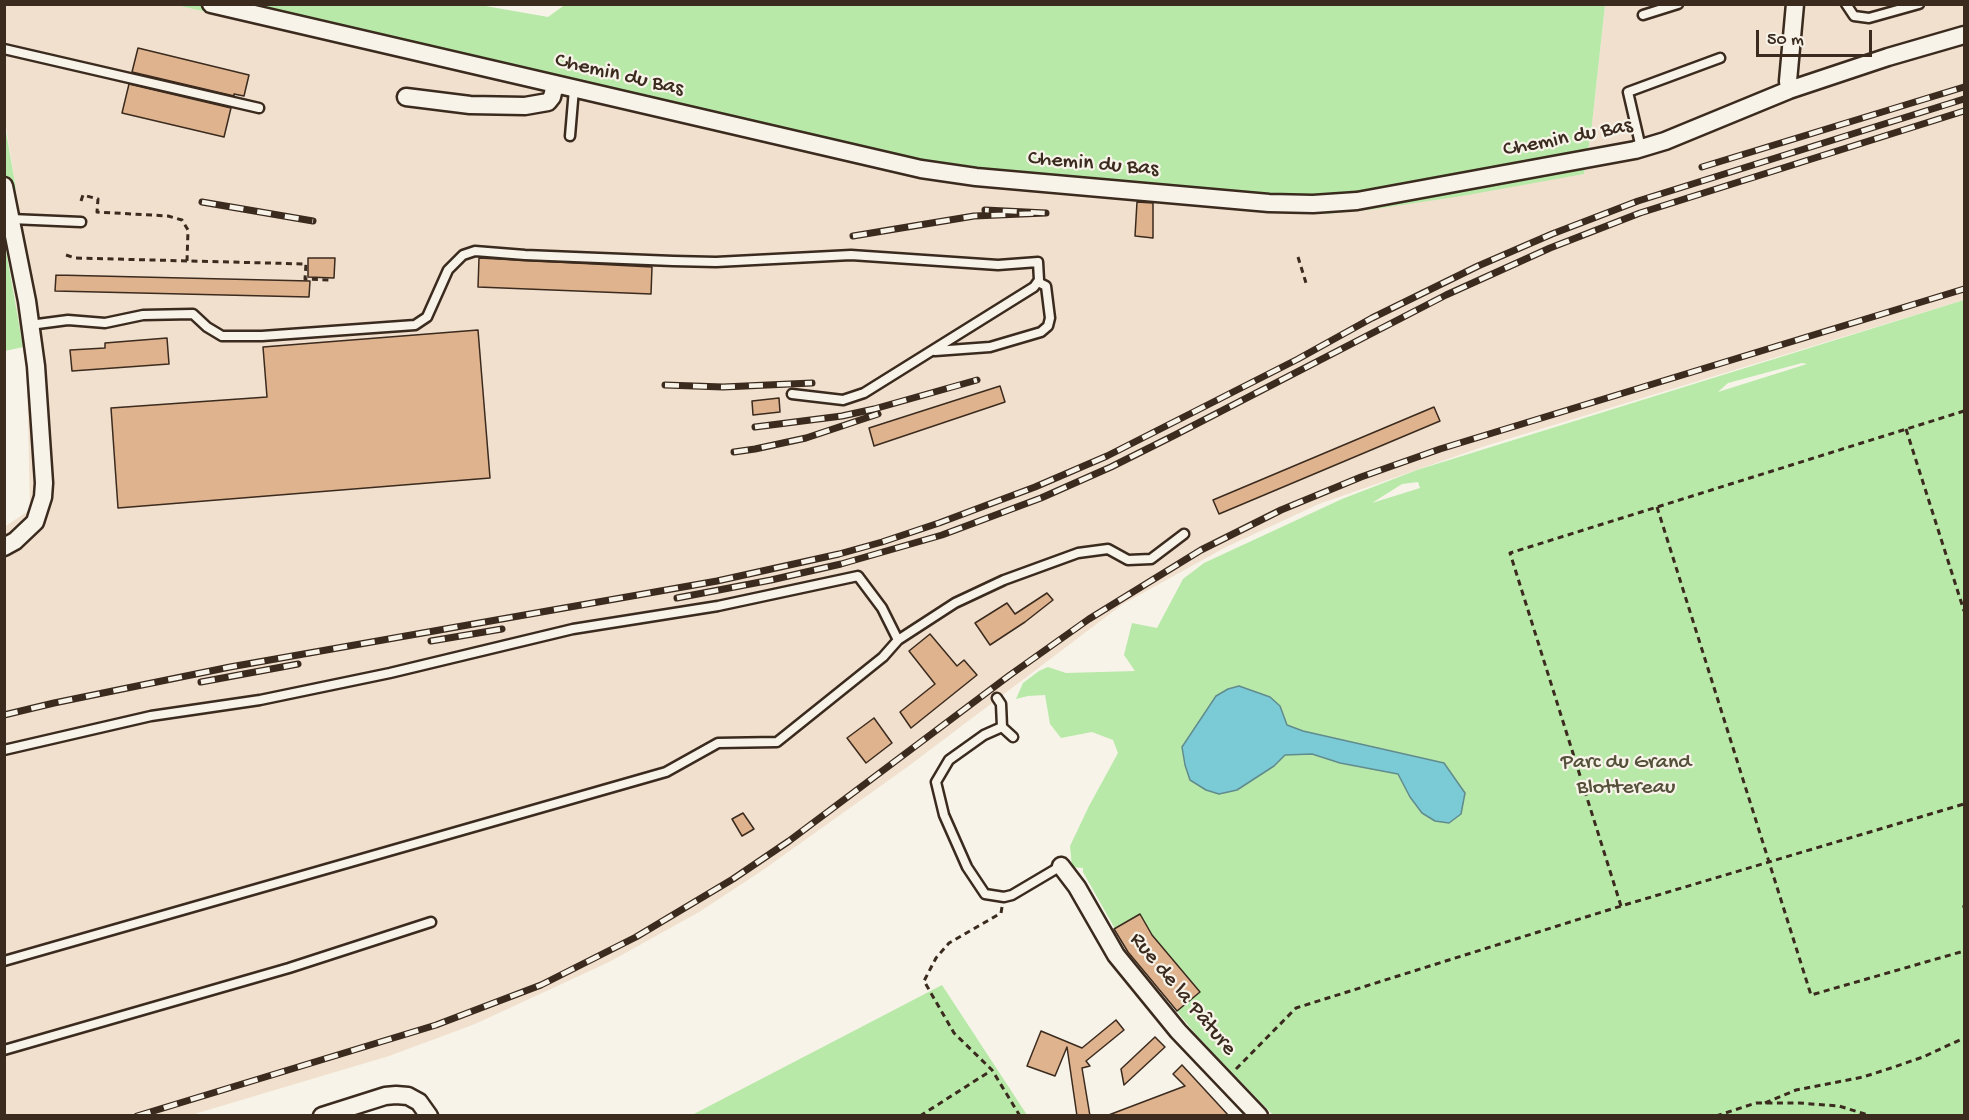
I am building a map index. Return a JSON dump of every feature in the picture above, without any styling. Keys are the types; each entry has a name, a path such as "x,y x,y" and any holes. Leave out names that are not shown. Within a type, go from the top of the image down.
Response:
{"street":[{"name":"Chemin du Bas","path":"211,4 921,169 976,177 1269,203 1313,204 1357,201 1601,158 1641,148 1665,141 1789,90 1888,57 1965,35"},
{"path":"1789,90 1795,4"},
{"path":"406,97 470,105 525,106 548,102 552,97 555,84"},
{"path":"4,186 36,366 43,498 35,522 15,541 4,547"},
{"name":"Rue de la Pâture","path":"1061,866 1077,887 1116,955 1178,1031 1259,1116"},
{"path":"322,1116 385,1096 408,1096 419,1102 429,1116"}],"lane":[{"path":"1643,15 1678,4"},
{"path":"1846,4 1854,16 1869,18 1919,4"},
{"path":"4,49 259,108"},
{"path":"1641,148 1628,92 1720,58"},
{"path":"570,136 574,89"},
{"path":"11,219 81,222"},
{"path":"30,325 68,320 105,323 143,315 193,314 207,327 222,336 262,336 415,325 427,317 448,270 463,255 475,251 716,262 851,255 998,265 1038,262 1038,282 1034,287 855,397 832,399 792,394"},
{"path":"932,351 990,347 1041,332 1048,326 1050,318 1046,286 1038,282"},
{"path":"4,962 666,772 718,743 777,742 884,657 898,640 955,603 1004,580 1078,553 1108,549 1128,560 1151,559 1184,534"},
{"path":"4,750 151,716 260,700 390,673 573,629 718,606 858,576 882,608 898,640"},
{"path":"997,698 1001,704 1002,727 1013,737"},
{"path":"1002,727 984,735 949,760 936,782 944,815 967,867 985,894 1004,897 1012,895 1061,866"},
{"path":"4,1050 289,968 431,922"}],"path":[{"path":"81,201 83,195 98,199 97,212 168,216 182,220 188,230 188,261"},
{"path":"66,255 75,258 306,264 305,279 331,280"},
{"path":"1298,257 1306,283"},
{"path":"1621,906 1510,553 1965,411"},
{"path":"1906,429 1965,611"},
{"path":"1657,507 1811,995 1965,951"},
{"path":"1225,1080 1296,1008 1621,906 1965,804"},
{"path":"1004,897 1001,913 949,944 936,958 924,981 954,1033 992,1070 1020,1116"},
{"path":"1765,1103 1796,1090 1863,1077 1891,1068 1923,1057 1965,1038"},
{"path":"920,1116 992,1070"},
{"path":"1716,1116 1756,1103 1799,1103 1839,1106 1871,1116"},
{"path":"1723,1113 1730,1116"}],"shaded area":[{"path":"5,5 176,5 907,174 961,183 1184,201 1256,212 1326,214 1584,174 1591,133 1605,5 1964,5 1964,300 1485,446 1319,504 1226,547 1123,604 910,765 763,870 699,912 609,962 475,1024 389,1056 191,1115 5,1115 4,527 30,510 27,373 5,239 4,195 16,189 5,120"}],"green space":[{"path":"474,4 548,17 566,4 1605,5 1591,133 1584,174 1462,196 1326,214 1256,212 1184,201 988,186 907,174 176,5"},
{"path":"4,120 16,189 5,195 4,195"},
{"path":"4,239 23,347 5,351 4,351"},
{"name":"Parc du Grand Blottereau","path":"1964,300 1964,1115 1273,1115 1198,1037 1128,952 1083,872 1083,868 1072,867 1070,846 1118,753 1113,740 1092,732 1061,738 1050,724 1045,695 1016,699 1023,683 1048,667 1066,673 1135,671 1124,655 1132,623 1157,628 1183,579 1204,563 1342,499 1417,470","holes":["1802,363 1807,364 1718,392 1728,383","1418,482 1420,488 1372,503 1402,484"]},
{"path":"942,985 1027,1115 692,1115"}],"water":[{"path":"1239,686 1270,697 1280,706 1287,725 1303,731 1444,763 1465,793 1461,814 1449,823 1435,821 1422,813 1410,797 1398,774 1340,763 1312,754 1285,755 1274,766 1237,790 1219,794 1206,790 1190,780 1182,747 1216,696"}],"building":[{"path":"138,48 249,75 244,96 234,94 234,96 132,72"},
{"path":"129,84 231,108 224,137 122,113"},
{"path":"1137,202 1153,203 1153,238 1135,236"},
{"path":"308,258 335,258 334,278 308,277"},
{"path":"479,258 652,267 651,294 478,287"},
{"path":"56,275 310,281 309,297 55,291"},
{"path":"478,330 490,478 118,508 111,408 267,397 263,347"},
{"path":"167,338 169,364 72,371 70,350 105,348 105,343"},
{"path":"1000,386 1005,402 874,446 869,428"},
{"path":"779,398 780,412 753,415 752,401"},
{"path":"1434,407 1440,421 1219,514 1213,500"},
{"path":"1047,593 1053,600 990,645 975,623 1007,603 1015,614"},
{"path":"930,634 957,666 964,660 977,675 911,728 900,712 935,684 909,651"},
{"path":"874,718 892,743 866,763 847,738"},
{"path":"743,813 754,829 742,836 732,819"},
{"path":"1140,914 1152,935 1200,992 1177,1011 1128,952 1114,929"},
{"path":"1116,1020 1124,1030 1086,1061 1090,1066 1082,1068 1090,1116 1077,1116 1067,1047 1055,1076 1027,1066 1041,1031 1082,1048"},
{"path":"1155,1037 1165,1047 1124,1085 1121,1069"},
{"path":"1182,1065 1229,1116 1106,1116 1185,1086 1173,1074"}],"railway":[{"path":"1702,167 1964,87"},
{"path":"4,715 230,667 717,581 882,542 1035,487 1107,456 1298,359 1372,318 1478,266 1552,234 1638,201 1964,99"},
{"path":"677,598 841,564 942,535 1041,498 1175,435 1446,295 1550,248 1640,213 1964,111"},
{"path":"202,202 313,221"},
{"path":"853,236 974,216 1046,213 985,210"},
{"path":"137,1116 436,1025 541,985 636,937 733,879 789,841 1010,675 1089,619 1201,550 1281,510 1361,477 1440,449 1964,289"},
{"path":"755,427 842,416 977,380"},
{"path":"665,385 723,387 812,383"},
{"path":"734,452 806,438 878,414"},
{"path":"431,641 502,629"},
{"path":"201,682 298,664"}]}
